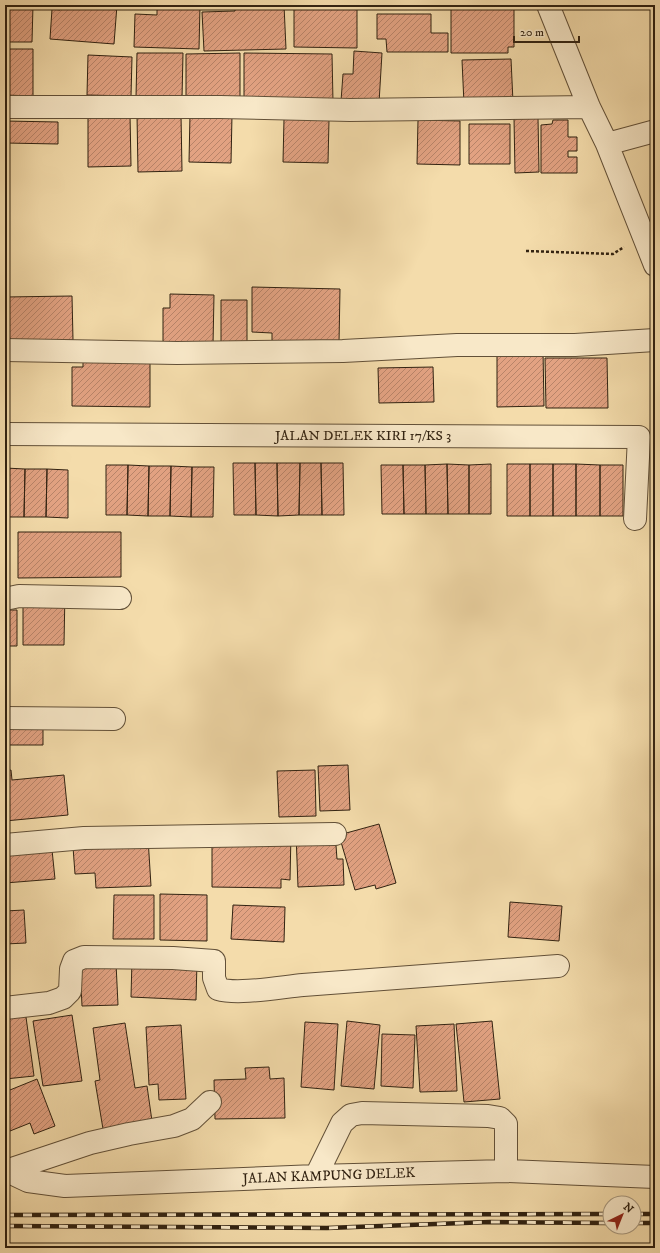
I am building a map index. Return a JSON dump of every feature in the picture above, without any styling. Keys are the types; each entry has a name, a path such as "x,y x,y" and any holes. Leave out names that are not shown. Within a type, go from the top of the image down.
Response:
{"street":[{"path":"548,5 589,107 649,232 655,265"},
{"path":"5,107 220,107 350,110 589,107"},
{"path":"606,144 655,131"},
{"path":"5,350 177,353 342,351 456,345 576,345 655,340"},
{"name":"JALAN DELEK KIRI 17/KS 3","path":"5,434 647,437 634,519"},
{"path":"5,599 19,596 120,598"},
{"path":"5,718 114,719"},
{"path":"5,845 84,838 335,834"},
{"path":"5,1008 49,1003 63,998 70,990 71,969 74,961 84,957 173,958 214,961 214,978 218,989 227,992 303,984 558,966"},
{"path":"6,1171 90,1143 174,1126 192,1119 210,1102"},
{"path":"316,1176 342,1123 351,1115 362,1113 488,1116 500,1118 506,1124 506,1171"},
{"name":"JALAN KAMPUNG DELEK","path":"6,1171 28,1181 65,1186 316,1176 506,1171 655,1177"}],"path":[{"path":"526,251 613,254 649,232"}],"building":[{"path":"5,5 33,5 32,42 5,42"},
{"path":"60,5 117,5 114,44 50,39 52,9 60,10"},
{"path":"157,5 200,5 199,49 134,47 135,14 157,15"},
{"path":"235,5 284,5 286,49 204,51 202,12 235,11"},
{"path":"294,5 357,5 357,48 294,47"},
{"path":"451,5 514,5 514,47 508,47 508,53 451,53"},
{"path":"377,14 431,14 431,33 448,33 448,52 387,52 386,39 377,39"},
{"path":"5,49 33,49 33,96 5,95"},
{"path":"354,51 382,53 379,103 341,101 343,74 353,74"},
{"path":"137,53 183,53 182,98 136,97"},
{"path":"240,53 240,98 186,99 186,54"},
{"path":"244,53 332,54 333,102 244,102"},
{"path":"88,55 132,57 131,96 87,95"},
{"path":"511,59 513,102 464,104 462,60"},
{"path":"190,114 232,115 231,163 189,162"},
{"path":"130,115 131,166 88,167 88,116"},
{"path":"137,115 181,115 182,171 138,172"},
{"path":"514,118 538,118 539,172 515,173"},
{"path":"284,119 329,120 328,163 283,162"},
{"path":"418,120 460,121 460,165 417,164"},
{"path":"553,120 568,120 568,137 577,137 577,151 568,151 568,157 577,157 577,173 541,173 541,125 552,124"},
{"path":"5,121 58,122 58,144 5,143"},
{"path":"469,124 510,124 510,164 469,164"},
{"path":"252,287 340,289 339,343 272,341 272,333 252,332"},
{"path":"170,294 214,295 213,345 163,344 163,308 170,308"},
{"path":"72,296 73,340 5,342 5,297"},
{"path":"221,300 247,300 247,345 221,344"},
{"path":"497,351 543,351 544,406 497,407"},
{"path":"83,358 150,359 150,407 72,406 72,367 83,367"},
{"path":"545,358 607,358 608,408 546,408"},
{"path":"433,367 434,402 379,403 378,368"},
{"path":"233,463 255,463 256,515 234,515"},
{"path":"255,463 277,463 278,516 256,515"},
{"path":"277,463 300,463 299,515 278,516"},
{"path":"300,463 321,463 322,515 299,515"},
{"path":"321,463 343,463 344,515 322,515"},
{"path":"447,464 469,465 469,514 448,514"},
{"path":"447,464 448,514 426,514 425,465"},
{"path":"491,464 491,514 469,514 469,465"},
{"path":"507,464 530,464 530,516 507,516"},
{"path":"530,464 553,464 553,516 530,516"},
{"path":"553,464 576,464 576,516 553,516"},
{"path":"576,464 600,465 600,516 576,516"},
{"path":"106,465 128,465 127,515 106,515"},
{"path":"128,465 149,466 148,516 127,515"},
{"path":"381,465 403,465 404,514 382,514"},
{"path":"403,465 425,465 426,514 404,514"},
{"path":"600,465 623,465 623,516 600,516"},
{"path":"149,466 171,466 170,516 148,516"},
{"path":"171,466 192,467 191,517 170,516"},
{"path":"192,467 214,467 213,517 191,517"},
{"path":"5,468 25,469 24,517 5,517"},
{"path":"25,469 47,469 46,517 24,517"},
{"path":"47,469 68,470 68,518 46,517"},
{"path":"18,532 121,532 121,577 18,578"},
{"path":"23,590 65,590 64,645 23,645"},
{"path":"5,610 17,610 17,646 5,646"},
{"path":"43,708 43,745 6,745 5,721"},
{"path":"348,765 350,810 320,811 318,766"},
{"path":"11,770 12,780 64,775 68,815 5,821 5,771"},
{"path":"315,770 316,816 279,817 277,771"},
{"path":"379,824 396,883 376,889 375,885 355,890 339,835"},
{"path":"212,832 291,833 290,880 281,879 281,888 212,887"},
{"path":"335,832 337,859 343,859 344,885 298,887 296,833"},
{"path":"148,838 151,886 96,888 95,873 75,874 73,847"},
{"path":"51,840 55,879 5,883 5,854"},
{"path":"160,894 207,895 207,941 160,940"},
{"path":"114,895 154,895 154,939 113,939"},
{"path":"510,902 562,906 559,941 508,937"},
{"path":"233,905 285,907 284,942 231,939"},
{"path":"24,910 26,943 5,944 5,911"},
{"path":"132,959 197,962 196,1000 131,997"},
{"path":"116,963 118,1005 82,1006 80,964"},
{"path":"5,1011 26,1017 34,1076 5,1079"},
{"path":"72,1015 82,1081 43,1086 33,1021"},
{"path":"347,1021 380,1025 374,1089 341,1086"},
{"path":"492,1021 500,1099 464,1102 456,1024"},
{"path":"305,1022 338,1024 334,1090 301,1087"},
{"path":"125,1023 135,1088 147,1086 153,1128 104,1135 95,1081 100,1080 93,1028"},
{"path":"454,1024 457,1091 420,1092 416,1026"},
{"path":"181,1025 186,1099 159,1100 158,1084 149,1085 146,1027"},
{"path":"382,1034 415,1035 413,1088 381,1086"},
{"path":"269,1067 270,1079 284,1078 285,1118 215,1119 214,1080 246,1079 245,1068"},
{"path":"37,1079 55,1126 34,1134 30,1123 5,1133 5,1092"}],"railway":[{"path":"5,1215 602,1214"},
{"path":"642,1214 655,1214"},
{"path":"5,1226 327,1228 490,1222 602,1223"},
{"path":"642,1223 655,1223"}]}
